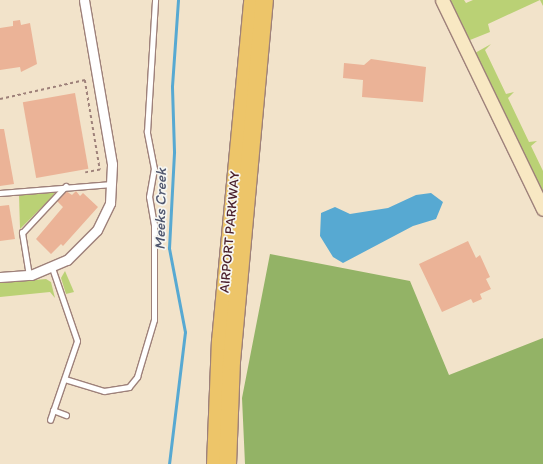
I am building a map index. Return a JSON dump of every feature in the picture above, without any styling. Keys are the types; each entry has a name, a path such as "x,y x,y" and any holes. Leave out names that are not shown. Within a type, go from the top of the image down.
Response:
{"highway":[{"name":"AIRPORT PARKWAY","path":"216,464 220,341 243,95 250,0"},
{"name":"AIRPORT PARKWAY","path":"228,464 231,361 264,0"}],"street":[{"path":"0,277 29,276 52,268 74,254 97,230 106,213 114,184 84,0"},
{"path":"442,0 543,209"}],"lane":[{"path":"65,379 108,392 130,387 137,377 154,320 154,225 149,197 154,169 147,132 155,0"},
{"path":"0,193 66,186 114,184"},
{"path":"29,276 22,233 66,186"},
{"path":"50,420 77,341 52,268"},
{"path":"53,410 66,415"}],"path":[{"path":"0,99 85,80 100,170 85,173"}],"green space":[{"path":"448,0 464,0 466,3 473,0 540,0 488,24 490,32 470,40"},
{"path":"491,44 485,50 506,94 514,92 508,98 529,142 537,141 531,146 543,171 543,196 475,53"},
{"path":"56,191 51,198 20,229 19,194"},
{"path":"270,254 410,281 449,375 543,338 543,464 245,464 242,398"},
{"path":"65,271 74,292 66,294 61,278"},
{"path":"46,279 51,282 55,298 50,292 0,297 0,283"}],"water":[{"path":"431,193 443,202 436,219 413,226 343,263 333,257 320,236 321,213 335,207 350,214 388,208 416,195"}],"building":[{"path":"20,20 21,25 30,23 37,64 21,72 20,67 0,70 0,28 13,26 13,21"},
{"path":"371,59 426,67 423,102 362,97 363,80 343,78 344,63 364,65"},
{"path":"75,93 88,169 36,178 23,102"},
{"path":"0,129 4,129 14,184 0,186"},
{"path":"66,191 72,195 76,191 80,196 83,193 98,207 63,246 61,244 51,254 36,239 63,207 57,201"},
{"path":"9,205 15,239 0,241 0,206"},
{"path":"468,241 476,258 480,255 490,277 486,279 491,289 480,294 482,299 473,303 471,299 442,312 419,264"}],"waterway":[{"name":"Meeks Creek","path":"169,464 185,332 169,248 174,151 172,86 178,0"}]}
